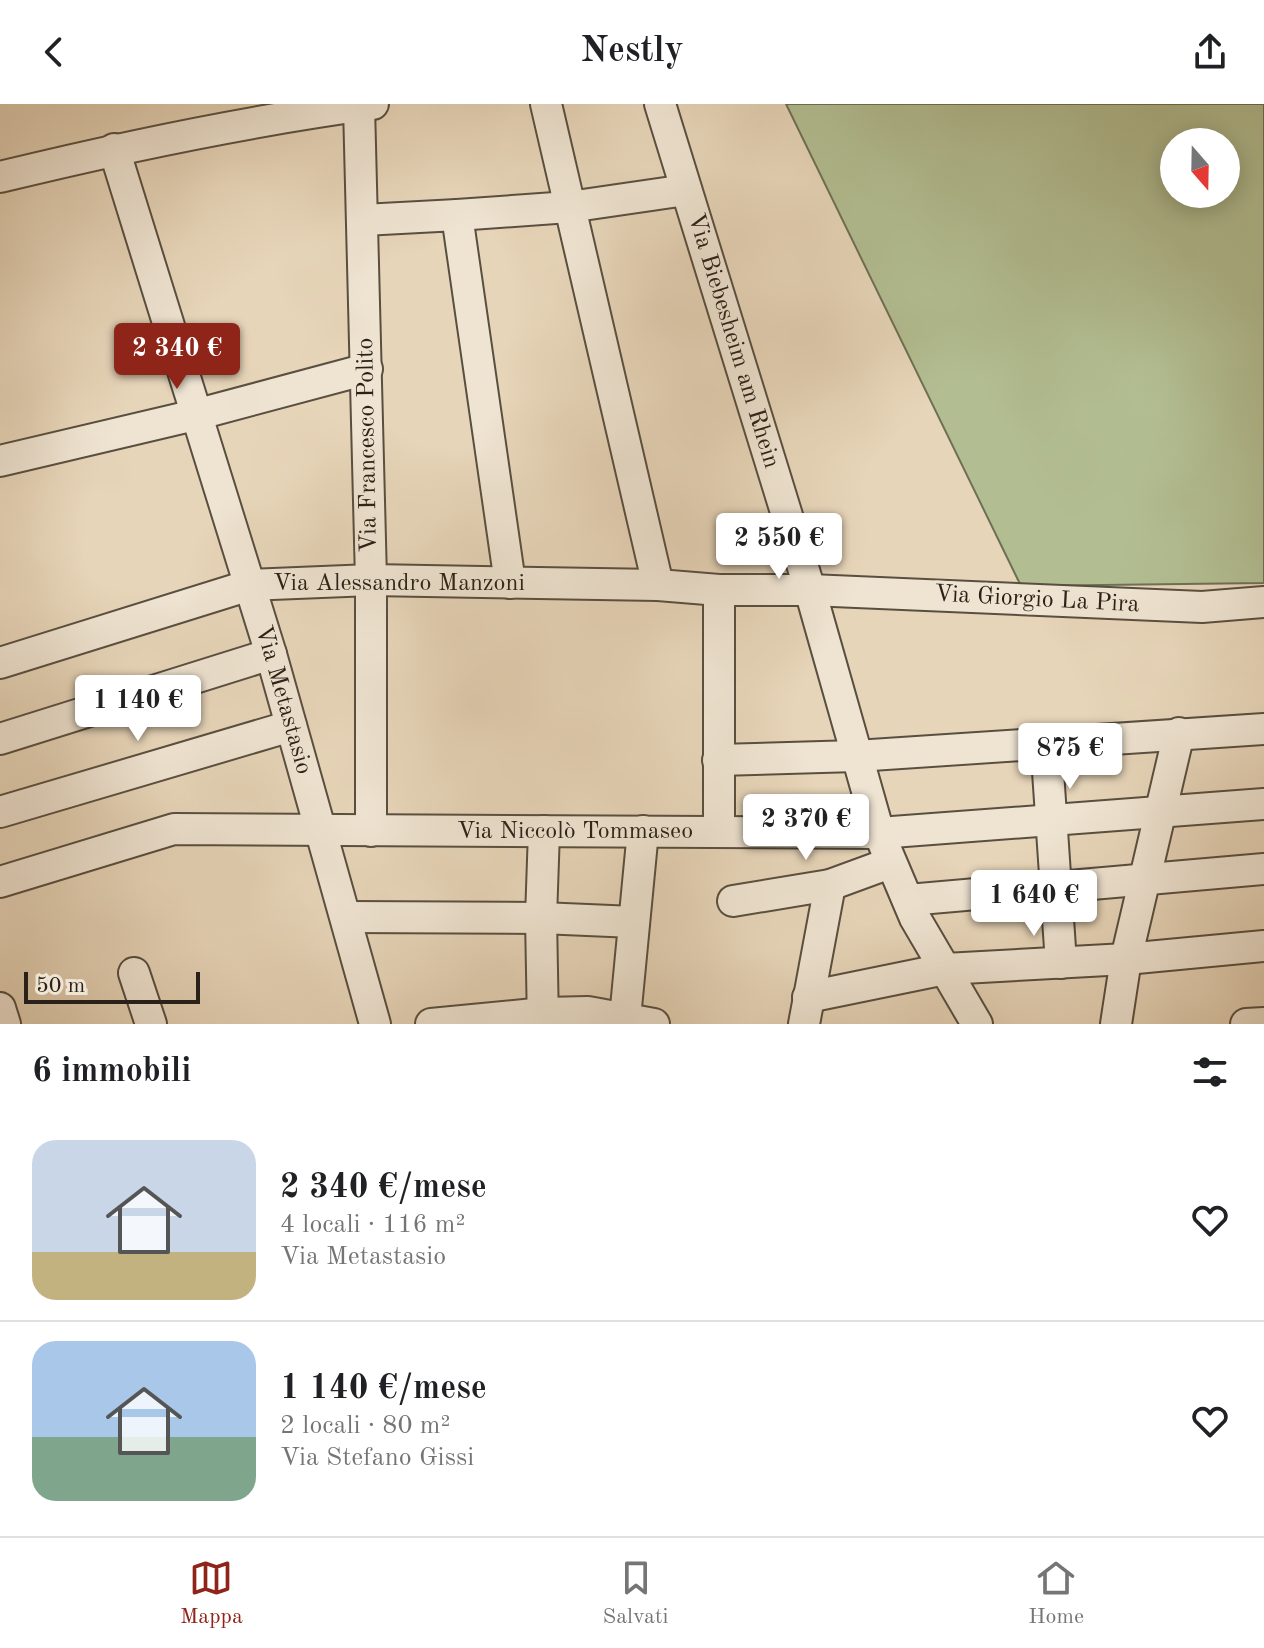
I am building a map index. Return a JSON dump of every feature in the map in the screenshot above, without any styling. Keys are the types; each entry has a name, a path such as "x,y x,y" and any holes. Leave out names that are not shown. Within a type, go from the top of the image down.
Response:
{"street":[{"path":"546,104 658,585"},
{"name":"Via Biebesheim am Rhein","path":"660,104 810,590 879,833 908,900 977,1024"},
{"path":"0,177 114,149 290,115 366,105"},
{"name":"Via Francesco Polito","path":"366,105 363,220 371,580 371,831"},
{"name":"Via Metastasio","path":"114,149 271,654 375,1024"},
{"path":"363,220 569,207 686,190"},
{"path":"457,215 510,583"},
{"path":"0,461 195,415 367,369"},
{"name":"Via Alessandro Manzoni","path":"0,663 250,585 371,580 810,590"},
{"path":"719,590 719,832"},
{"name":"Via Giorgio La Pira","path":"810,590 1202,607 1264,602"},
{"path":"0,739 271,654"},
{"path":"0,812 291,726"},
{"path":"718,760 856,756 1264,729"},
{"path":"1116,1024 1126,959 1179,733"},
{"path":"1046,742 1061,963"},
{"name":"Via Niccolò Tommaseo","path":"0,882 174,829 879,833 1264,804"},
{"path":"544,831 541,918 544,1019"},
{"path":"431,1024 544,1019 588,1012 640,1021 634,922 643,831"},
{"path":"733,901 830,885 890,863"},
{"path":"908,900 1264,869"},
{"path":"830,885 806,1011 945,969 1126,959 1264,946"},
{"path":"347,917 634,922"},
{"path":"134,973 151,1024"},
{"path":"0,1008 5,1024"},
{"path":"1246,1024 1264,1023"}],"green space":[{"path":"786,104 1264,104 1264,583 1021,586"}]}
